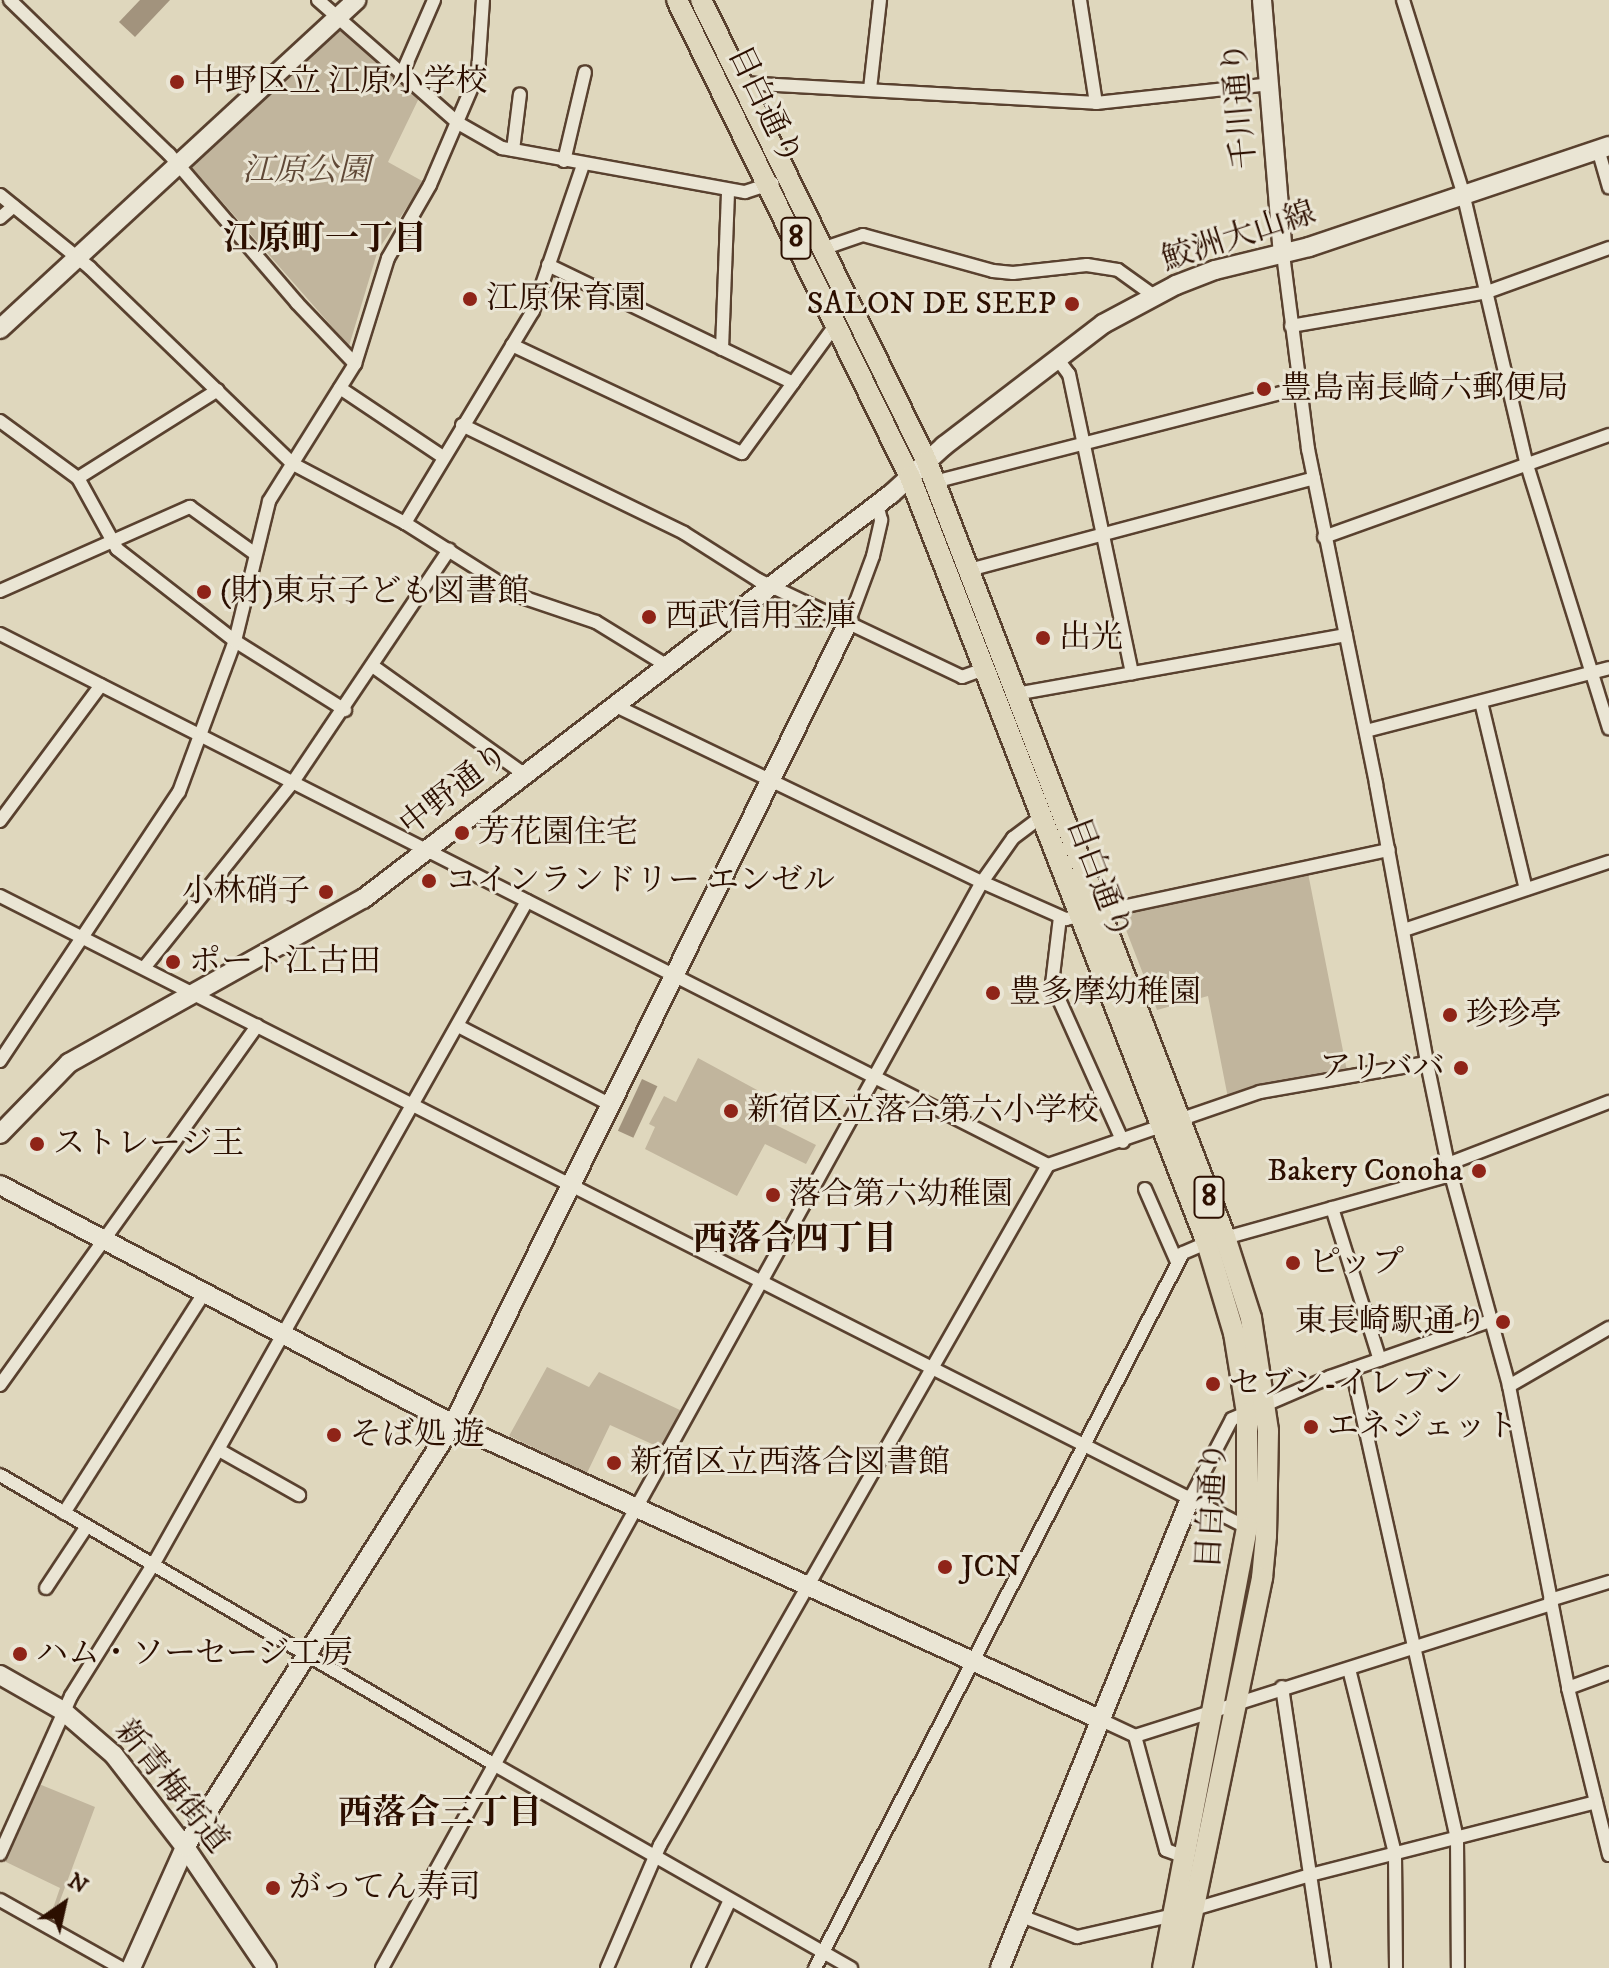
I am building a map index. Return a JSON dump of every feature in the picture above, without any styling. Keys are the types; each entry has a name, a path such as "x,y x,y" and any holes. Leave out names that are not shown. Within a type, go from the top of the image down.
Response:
{"main road":[{"name":"目白通り","path":"677,0 778,180 822,249 927,462 1015,694 1080,915"},
{"name":"目白通り","path":"701,0 741,83 836,324 910,477 1080,915 1216,1240 1234,1333 1256,1409 1257,1532 1262,1578 1183,1912 1163,1968"},
{"name":"目白通り","path":"1181,1968 1185,1857 1212,1713 1257,1532"}],"street":[{"path":"10,0 178,163 297,303 355,364"},
{"path":"318,0 401,76 485,141 583,165 728,190 745,192 778,180"},
{"path":"0,329 356,0"},
{"path":"401,76 434,0"},
{"path":"0,1061 179,792 235,641 269,501 355,364 388,258 430,185 478,73 483,0"},
{"path":"870,89 880,0"},
{"path":"1080,0 1096,103"},
{"name":"千川通り","path":"1262,0 1283,254"},
{"path":"1403,0 1463,193 1527,465 1609,729"},
{"path":"564,161 585,72"},
{"path":"741,83 1096,103 1270,84"},
{"path":"513,150 520,94"},
{"path":"1604,147 1609,187"},
{"name":"鮫洲大山線","path":"927,462 1056,357 1103,324 1154,296 1215,270 1283,254 1604,147"},
{"path":"405,523 533,311 583,165"},
{"path":"722,349 728,190"},
{"path":"0,195 77,258 293,464 405,523 522,597 596,622 666,665"},
{"path":"0,218 14,206"},
{"path":"822,249 863,235 993,271 1013,273 1087,265 1118,270 1154,296"},
{"path":"1291,326 1487,292 1609,248"},
{"path":"1283,254 1291,326 1324,537 1366,731 1427,1063 1450,1170 1509,1386 1568,1688 1609,1855"},
{"path":"548,265 793,383"},
{"path":"512,345 742,453 836,324"},
{"path":"1056,357 1069,374 1132,673"},
{"path":"340,388 443,457"},
{"path":"934,482 1084,446 1300,388"},
{"path":"78,478 218,390"},
{"path":"0,421 78,478 110,541 235,641 345,710"},
{"path":"462,425 684,533 758,580 773,584 962,677 984,669"},
{"path":"1324,537 1609,435"},
{"name":"中野通り","path":"0,1134 69,1063 363,899 877,504 927,462"},
{"path":"969,570 1314,478"},
{"path":"131,1968 185,1847 453,1424 849,621 873,556 881,520 877,504"},
{"path":"0,591 190,507 254,553"},
{"path":"144,968 293,782 374,667 449,550"},
{"path":"0,634 1048,1165"},
{"path":"1015,694 1346,635"},
{"path":"374,667 524,774"},
{"path":"1366,731 1609,668"},
{"path":"0,821 101,685"},
{"path":"1481,702 1526,889"},
{"path":"616,706 982,882 1080,915 1389,850"},
{"path":"382,1968 982,882 1013,838 1041,817"},
{"path":"1404,930 1609,862"},
{"path":"0,896 1257,1532"},
{"path":"0,1854 63,1711 219,1450 527,901"},
{"path":"1080,915 1052,984 1123,1142"},
{"path":"2,1379 105,1241 257,1026"},
{"path":"458,1026 611,1105"},
{"path":"607,1968 654,1857 1048,1165 1123,1142 1260,1092 1427,1063"},
{"path":"815,1968 970,1661 1183,1253 1216,1240 1332,1208 1450,1170 1609,1102"},
{"path":"0,1185 453,1424 1135,1736 1212,1713 1282,1687 1349,1669 1609,1582"},
{"path":"1145,1189 1177,1262"},
{"path":"1332,1208 1380,1360"},
{"path":"64,1513 204,1293"},
{"path":"1000,1968 1190,1499 1232,1419 1352,1369 1490,1321"},
{"path":"1509,1386 1609,1328"},
{"path":"1352,1369 1457,1839 1458,1968"},
{"path":"219,1450 299,1495"},
{"path":"0,1475 495,1765 851,1968"},
{"path":"46,1588 87,1526"},
{"path":"1349,1669 1395,1854 1396,1968"},
{"path":"1568,1688 1609,1673"},
{"name":"新青梅街道","path":"0,1675 63,1711 114,1755 185,1847 267,1968"},
{"path":"1282,1687 1324,1968"},
{"path":"1135,1736 1166,1850 1185,1857"},
{"path":"1021,1916 1077,1937 1183,1912 1310,1875 1596,1802"},
{"path":"0,1900 121,1968"},
{"path":"698,1968 730,1900"}],"green space":[{"name":"江原公園","path":"337,27 420,96 388,162 424,182 378,250 349,346 190,165"},
{"path":"1308,873 1347,1071 1260,1085 1228,1098 1208,996 1157,1010 1121,917 1123,911"},
{"path":"698,1058 772,1098 762,1118 816,1145 806,1164 765,1144 737,1196 645,1149 655,1127 649,1124 664,1096 676,1102"},
{"path":"547,1367 589,1387 599,1372 682,1411 663,1449 610,1425 587,1473 509,1436"},
{"path":"39,1784 95,1807 52,1922 49,1920 60,1888 4,1861"}],"shaded area":[{"path":"140,0 170,0 135,37 119,22"},
{"path":"642,1079 657,1086 633,1138 618,1131"}],"place":[{"name":"中野区立 江原小学校","path":"177,82"},
{"name":"江原保育園","path":"470,299"},
{"name":"SALON DE SEEP","path":"1072,304"},
{"name":"豊島南長崎六郵便局","path":"1264,389"},
{"name":"(財)東京子ども図書館","path":"204,592"},
{"name":"西武信用金庫","path":"649,617"},
{"name":"出光","path":"1043,638"},
{"name":"芳花園住宅","path":"462,833"},
{"name":"コインランドリー エンゼル","path":"429,881"},
{"name":"小林硝子","path":"326,892"},
{"name":"ポート江古田","path":"173,962"},
{"name":"豊多摩幼稚園","path":"993,993"},
{"name":"珍珍亭","path":"1450,1015"},
{"name":"アリババ","path":"1461,1068"},
{"name":"新宿区立落合第六小学校","path":"731,1111"},
{"name":"ストレージ王","path":"37,1144"},
{"name":"Bakery Conoha","path":"1479,1171"},
{"name":"落合第六幼稚園","path":"773,1195"},
{"name":"ピップ","path":"1293,1263"},
{"name":"東長崎駅通り","path":"1503,1322"},
{"name":"セブン-イレブン","path":"1213,1384"},
{"name":"エネジェット","path":"1311,1427"},
{"name":"そば処 遊","path":"334,1435"},
{"name":"新宿区立西落合図書館","path":"614,1463"},
{"name":"JCN","path":"945,1567"},
{"name":"ハム・ソーセージ工房","path":"20,1654"},
{"name":"がってん寿司","path":"273,1888"}],"district":[{"name":"江原町一丁目","path":"325,240"},
{"name":"西落合四丁目","path":"795,1240"},
{"name":"西落合三丁目","path":"440,1814"}]}
